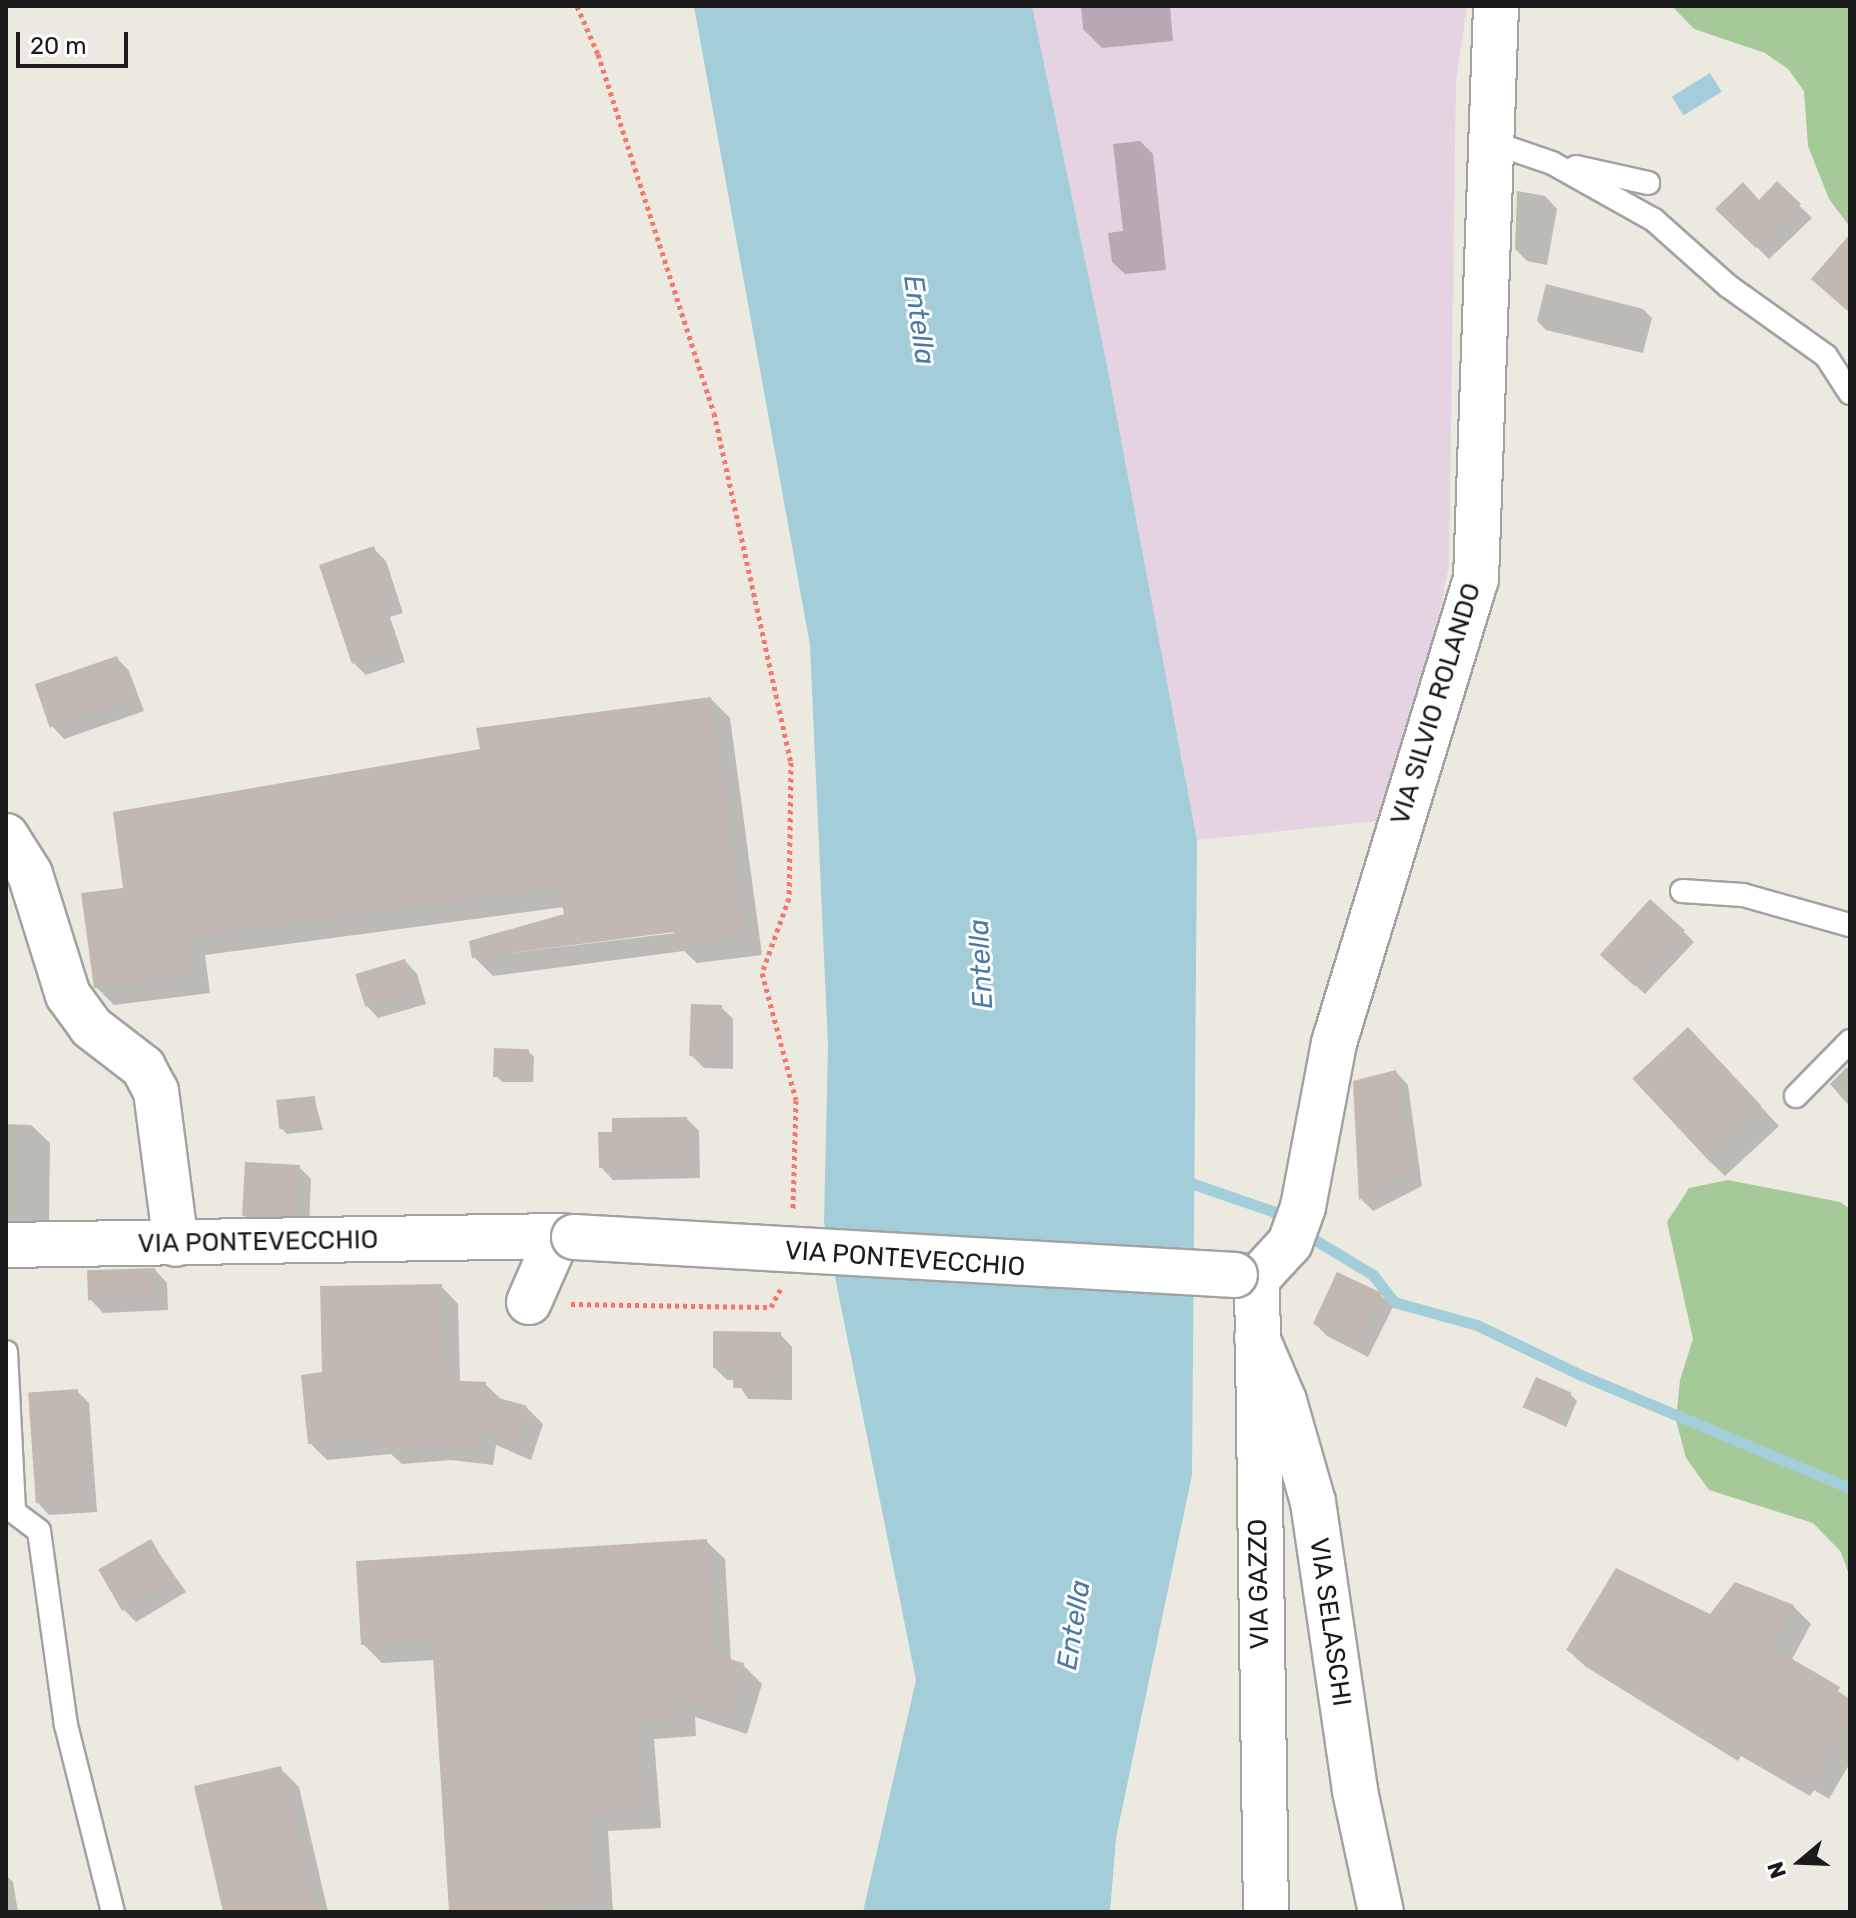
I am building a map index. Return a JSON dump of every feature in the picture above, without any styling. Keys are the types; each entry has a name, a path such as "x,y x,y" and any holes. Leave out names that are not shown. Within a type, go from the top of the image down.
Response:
{"street":[{"name":"VIA SILVIO ROLANDO","path":"1246,1277 1290,1243 1303,1207 1334,1043 1476,579 1496,6"},
{"path":"6,836 30,874 68,995 91,1027 143,1067 156,1091 176,1244"},
{"name":"VIA PONTEVECCHIO","path":"6,1245 566,1237 1246,1277"},
{"path":"529,1302 566,1237"},
{"name":"VIA GAZZO","path":"1246,1277 1257,1338 1266,1912"},
{"name":"VIA SELASCHI","path":"1257,1338 1284,1401 1313,1502 1355,1791 1381,1912"}],"lane":[{"path":"1491,142 1552,163 1648,183"},
{"path":"1552,163 1654,220 1728,286 1826,356 1850,393"},
{"path":"1682,891 1743,895 1850,925"},
{"path":"1796,1096 1850,1041"},
{"path":"6,1352 14,1512 39,1531 66,1725 113,1912"}],"path":[{"path":"577,6 598,54 714,413 791,762 789,898 762,973 796,1100 792,1223"},
{"path":"529,1302 771,1307 785,1282"}],"shaded area":[{"path":"1032,6 1467,6 1456,81 1449,566 1417,718 1378,821 1197,840 1106,360"}],"green space":[{"path":"1672,6 1850,6 1850,227 1829,199 1808,146 1804,91 1788,69 1765,53 1694,29"},
{"path":"1728,1180 1840,1202 1850,1209 1850,1578 1841,1552 1813,1523 1709,1490 1686,1458 1676,1420 1680,1380 1693,1339 1667,1222 1689,1188"}],"water":[{"name":"Entella","path":"694,6 1032,6 1106,360 1197,840 1192,1475 1116,1838 1110,1912 863,1912 916,1680 824,1222 828,1046 810,645"},
{"path":"1710,73 1722,92 1683,116 1672,97"}],"building":[{"path":"1777,181 1801,204 1756,248 1715,209 1743,182 1759,200"},
{"path":"1850,234 1850,313 1811,279"},
{"path":"374,546 392,600 379,605 394,649 352,664 319,565"},
{"path":"117,656 132,699 50,728 35,684"},
{"path":"711,697 744,936 676,945 674,932 472,958 469,941 564,914 558,887 188,937 193,974 94,988 81,893 123,888 113,812 480,749 476,728"},
{"path":"1650,899 1685,930 1635,986 1600,955"},
{"path":"405,959 415,992 365,1007 355,974"},
{"path":"691,1004 722,1005 720,1057 689,1056"},
{"path":"1688,1027 1762,1106 1706,1158 1632,1079"},
{"path":"494,1048 529,1049 528,1078 493,1077"},
{"path":"1396,1070 1411,1173 1359,1200 1353,1081"},
{"path":"315,1096 318,1125 279,1129 276,1100"},
{"path":"687,1117 689,1166 599,1168 598,1132 612,1132 612,1118"},
{"path":"245,1162 300,1165 297,1219 242,1216"},
{"path":"155,1268 156,1298 88,1300 87,1270"},
{"path":"1337,1272 1382,1293 1358,1345 1313,1324"},
{"path":"442,1284 444,1380 486,1382 485,1394 527,1406 514,1444 480,1429 477,1449 432,1444 383,1448 382,1436 308,1444 301,1375 322,1372 320,1286"},
{"path":"713,1331 781,1332 780,1389 733,1388 734,1369 713,1368"},
{"path":"1536,1377 1572,1393 1558,1423 1523,1407"},
{"path":"78,1389 86,1500 36,1503 28,1392"},
{"path":"151,1539 175,1581 122,1611 98,1570"},
{"path":"707,1539 714,1655 744,1663 729,1717 677,1700 678,1718 637,1721 643,1810 590,1813 595,1903 546,1906 546,1912 449,1912 432,1641 361,1645 356,1561"},
{"path":"1616,1568 1710,1614 1735,1582 1794,1605 1772,1647 1840,1687 1837,1693 1850,1700 1850,1716 1811,1783 1796,1774 1792,1780 1723,1740 1720,1745 1566,1650"},
{"path":"281,1766 315,1912 223,1912 194,1786"}],"waterway":[{"path":"1185,1181 1272,1211 1288,1222"},
{"path":"1302,1232 1373,1275 1394,1302 1477,1325 1581,1375 1850,1488"}]}
